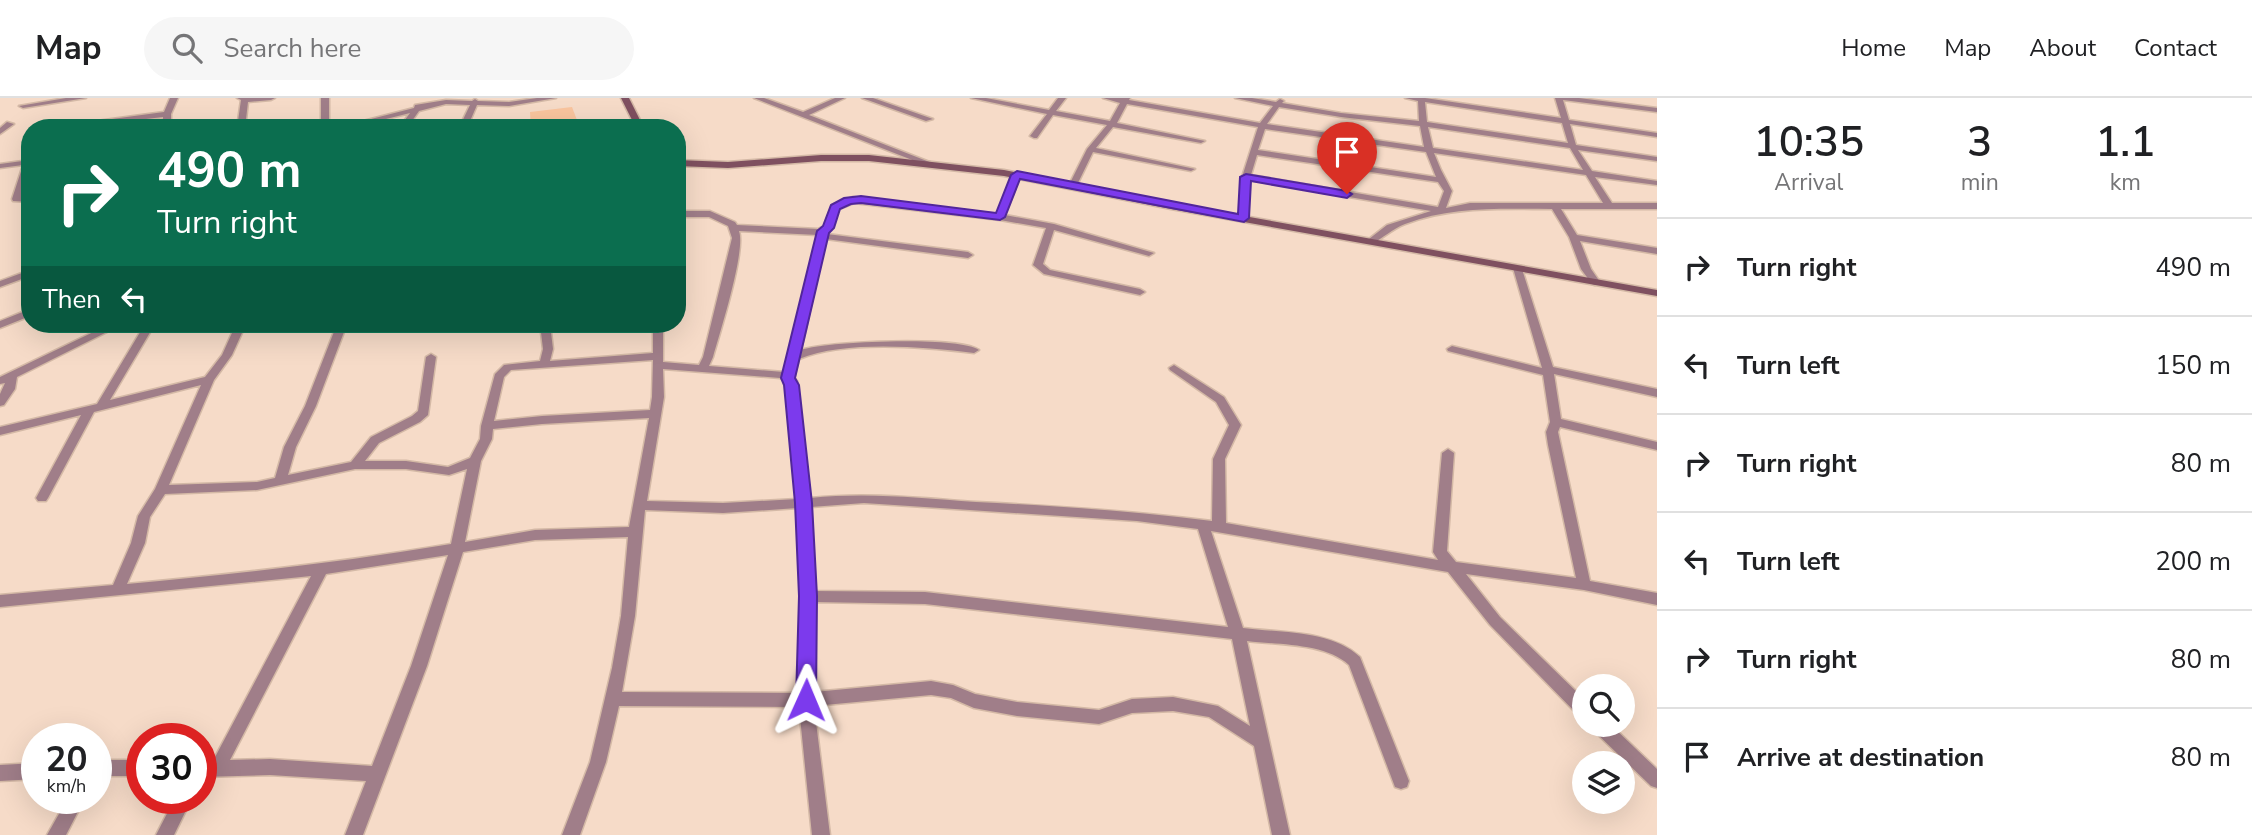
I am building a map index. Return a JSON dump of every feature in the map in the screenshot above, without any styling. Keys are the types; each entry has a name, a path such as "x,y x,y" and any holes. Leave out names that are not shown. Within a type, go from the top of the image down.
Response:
{"street":[{"path":"23,106 82,98"},
{"path":"167,119 174,98"},
{"path":"242,119 243,99 271,98"},
{"path":"325,98 325,119"},
{"path":"434,98 446,102"},
{"path":"373,119 446,102 509,104 552,98"},
{"path":"625,98 636,119"},
{"path":"758,98 928,163"},
{"path":"803,115 841,98"},
{"path":"866,98 929,120"},
{"path":"975,98 1201,141"},
{"path":"1034,136 1062,98"},
{"path":"1107,98 1262,126 1657,183"},
{"path":"1240,98 1280,101 1426,126 1657,159"},
{"path":"1409,98 1657,135"},
{"path":"1609,206 1573,146 1561,98 1657,110"},
{"path":"1073,185 1091,149 1111,124 1124,99"},
{"path":"1421,99 1431,151 1440,180 1448,191 1441,210"},
{"path":"1244,218 1246,177 1262,126 1280,101"},
{"path":"467,119 475,102"},
{"path":"409,119 418,107"},
{"path":"125,119 167,114"},
{"path":"0,132 10,124"},
{"path":"1091,149 1191,169"},
{"path":"1256,152 1440,180"},
{"path":"686,163 727,165 833,157 928,163 1017,175 1657,293"},
{"path":"0,166 21,163"},
{"path":"1000,217 1017,175"},
{"path":"1246,177 1441,210"},
{"path":"21,185 16,199 21,199"},
{"path":"788,378 823,233 828,228 835,207 853,200 1000,217 1051,226 1149,253"},
{"path":"1372,242 1382,232 1441,210 1496,204 1657,206"},
{"path":"1554,205 1574,237 1586,269 1595,282"},
{"path":"686,214 710,214 727,220 737,237 708,357 702,369"},
{"path":"1051,226 1038,265 1042,268 1058,276 1140,292"},
{"path":"734,228 823,233 968,256"},
{"path":"1574,237 1657,251"},
{"path":"1518,268 1548,371 1556,422 1552,432 1554,445 1584,585"},
{"path":"0,284 21,276"},
{"path":"0,325 21,316"},
{"path":"0,402 9,389 6,379 100,333"},
{"path":"42,498 144,333"},
{"path":"118,589 138,543 144,516 161,489 209,380 227,355 238,333"},
{"path":"281,481 283,463 299,423 315,396 320,373 338,333"},
{"path":"544,365 548,349 546,333"},
{"path":"571,835 598,762 614,699 628,616 635,532 642,505 654,414 659,360 658,333"},
{"path":"794,357 803,351 836,345 974,350"},
{"path":"1452,349 1657,393"},
{"path":"355,465 375,440 416,419 424,412 431,357"},
{"path":"354,835 419,666 457,549 475,461 486,439 499,376 508,367 659,360 702,369 773,373 788,378 792,385 804,503 808,596 806,700 821,835"},
{"path":"1174,368 1220,400 1231,414 1235,425 1219,459 1219,527"},
{"path":"0,431 209,380"},
{"path":"488,426 542,419 654,414"},
{"path":"1556,422 1657,446"},
{"path":"1448,453 1440,552 1495,621 1572,698"},
{"path":"161,489 233,489 355,465 406,466 449,471 475,461"},
{"path":"449,471 470,488"},
{"path":"642,505 675,508 804,503 827,499 897,499 923,503 1137,516 1219,527 1451,567 1584,585 1657,599"},
{"path":"1202,525 1238,634 1281,835"},
{"path":"0,601 322,569 535,535 635,532"},
{"path":"217,755 322,569"},
{"path":"808,596 926,598 1326,644 1355,661 1401,781"},
{"path":"614,699 806,700 931,688 953,692 974,701 1017,709 1099,717 1132,706 1173,704 1212,711 1260,741"},
{"path":"1612,737 1657,780"},
{"path":"217,769 270,767 377,774"},
{"path":"0,773 21,772"},
{"path":"56,835 67,814"},
{"path":"165,835 176,814"}],"shaded area":[{"path":"572,107 577,119 530,119 530,112"}],"route":[{"path":"806,700 808,596 804,503 792,385 788,378 823,231 828,228 835,207 848,201 861,200 1000,217 1017,175 1244,218 1246,177 1347,194"}]}
